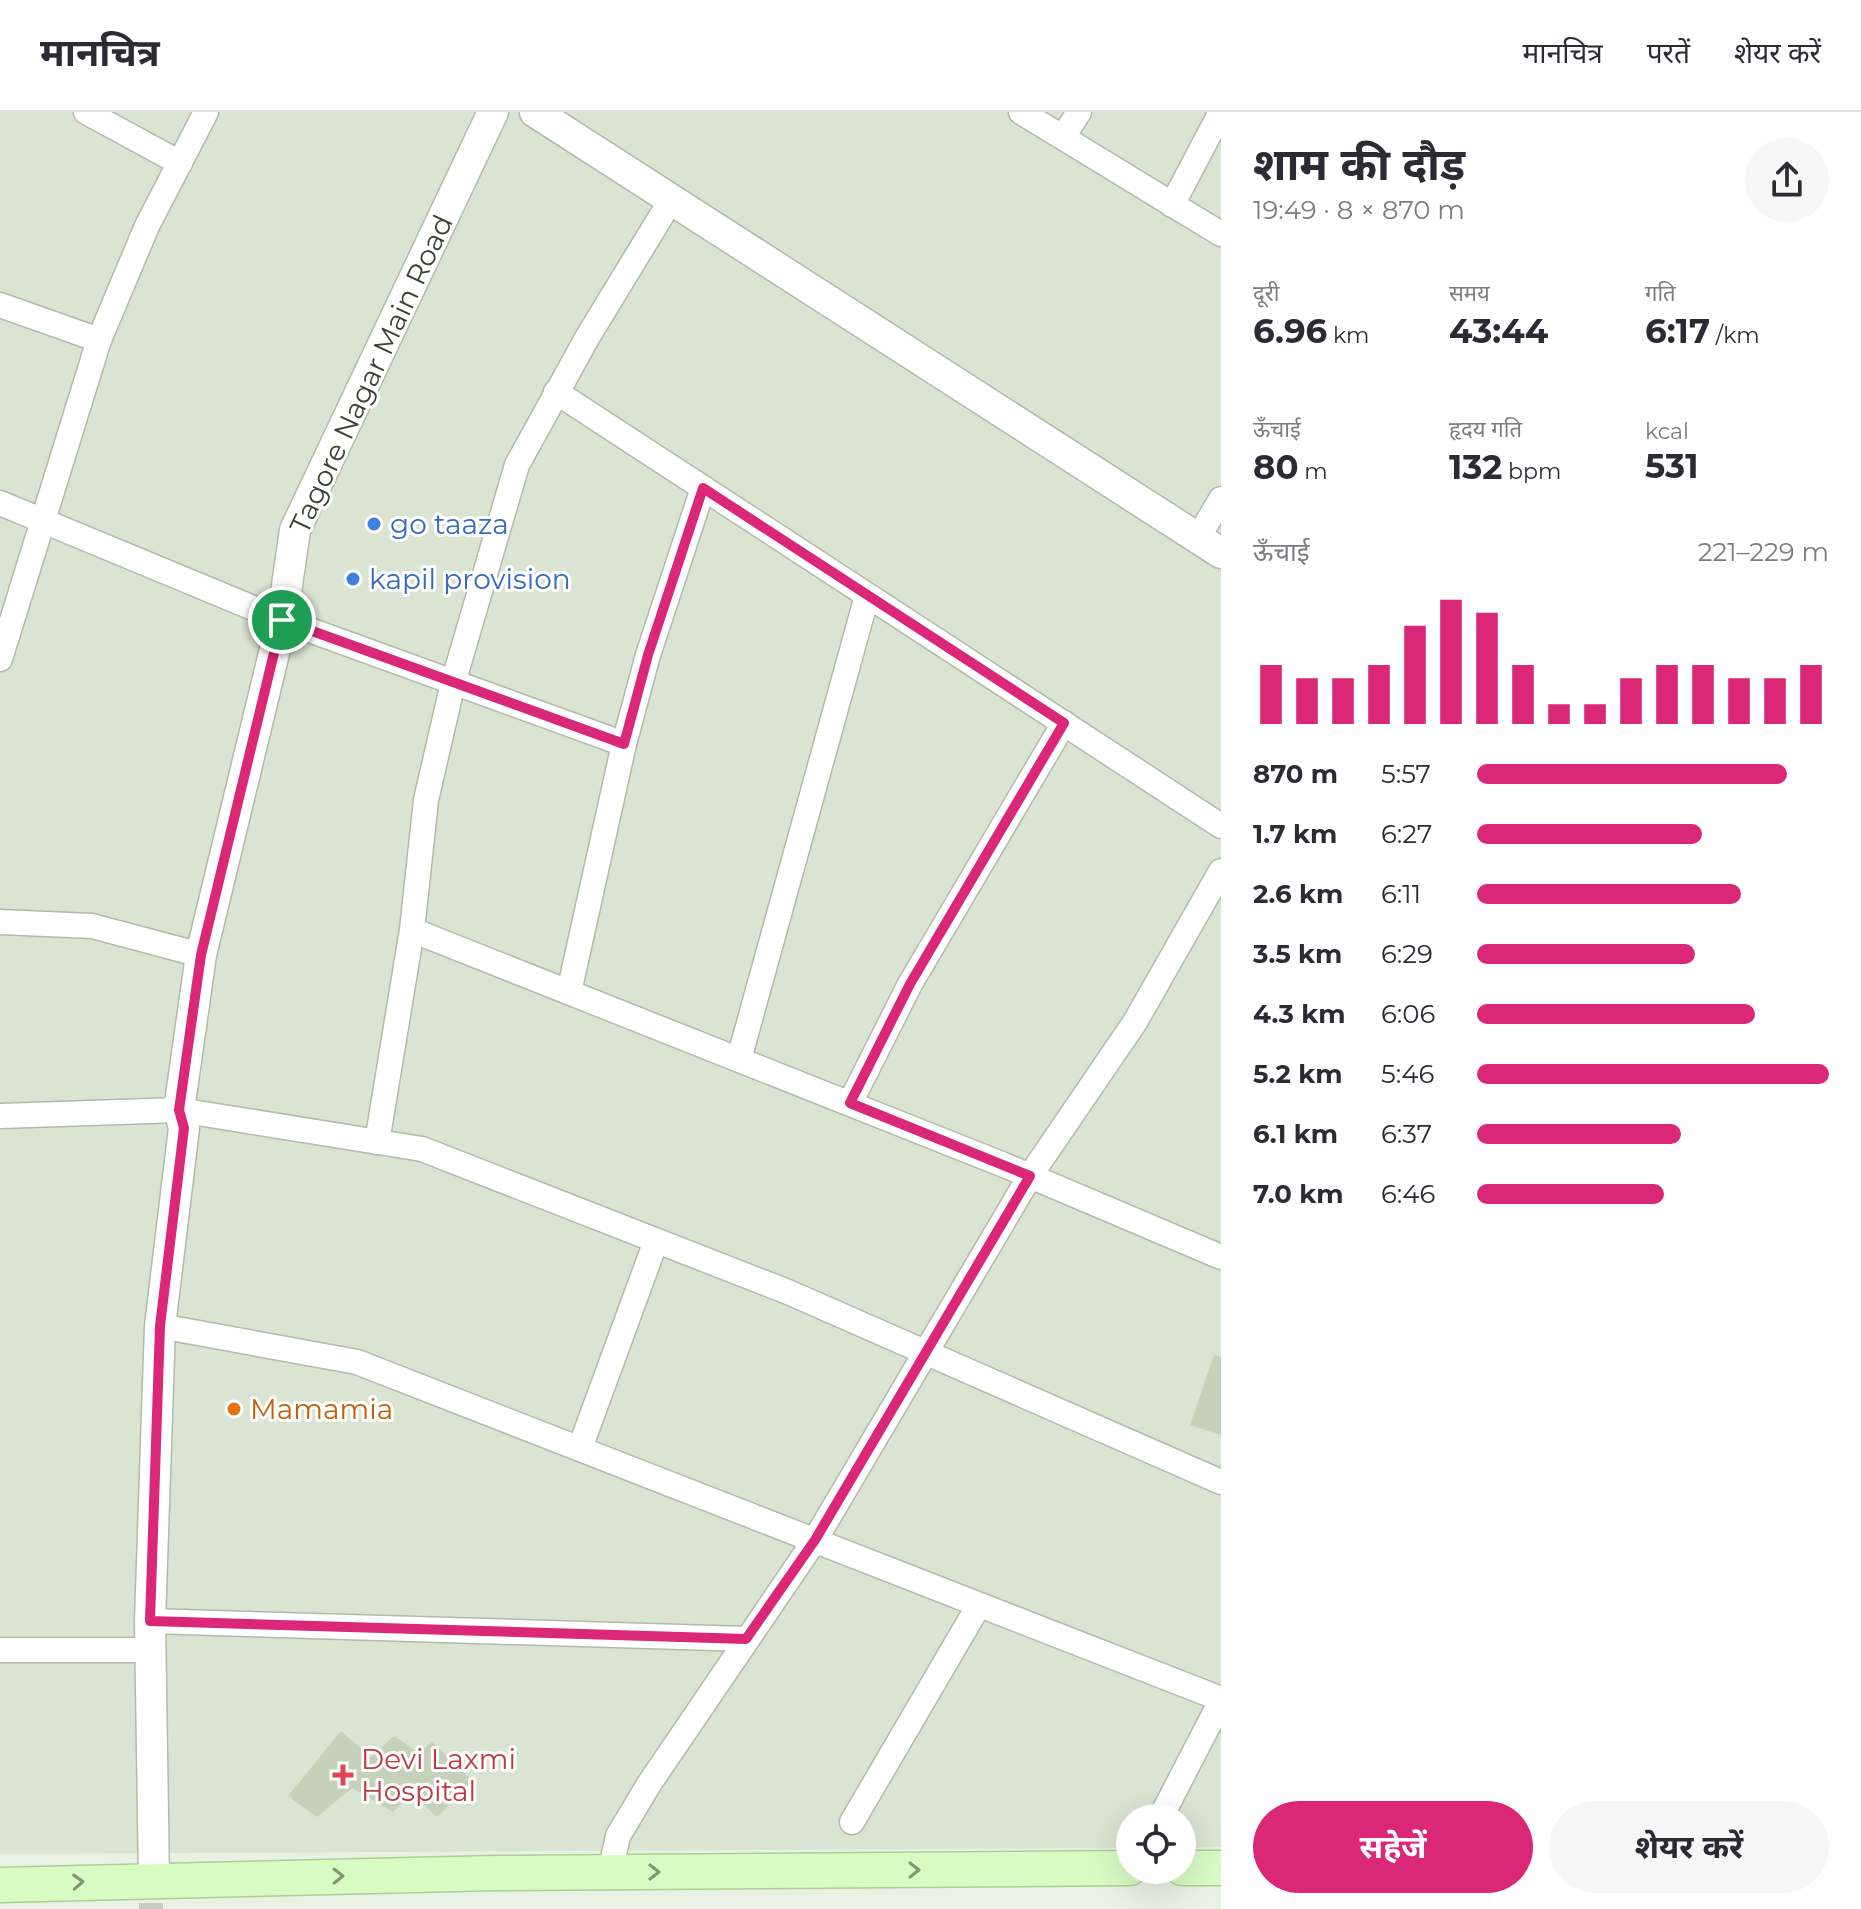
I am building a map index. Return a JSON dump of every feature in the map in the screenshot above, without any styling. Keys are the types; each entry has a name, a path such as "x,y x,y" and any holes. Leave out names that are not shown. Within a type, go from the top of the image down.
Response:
{"main road":[{"path":"0,1885 152,1892 610,1872 1116,1868"},
{"path":"1196,1868 1221,1868"}],"street":[{"path":"86,112 180,163"},
{"path":"0,659 17,596 99,340 147,226 206,112"},
{"path":"535,112 1209,545 1221,499"},
{"path":"1021,112 1221,234"},
{"path":"1063,137 1079,112"},
{"path":"1172,205 1221,112"},
{"name":"Tagore Nagar Main Road","path":"152,1892 151,1635 160,1326 184,1128 179,1110 201,955 282,620 295,530 491,113"},
{"path":"377,1142 412,930 426,800 453,683 517,465 556,392 671,200"},
{"path":"0,305 99,340"},
{"path":"556,392 1221,826"},
{"path":"569,992 624,744 648,655 703,488"},
{"path":"0,503 282,620 624,744"},
{"path":"739,1059 867,596"},
{"path":"850,1103 910,984 1064,723"},
{"path":"610,1872 618,1836 746,1639 815,1540 1030,1176 1135,1022 1221,871"},
{"path":"0,922 92,926 201,955"},
{"path":"412,930 1218,1250"},
{"path":"0,1116 179,1110 422,1149 788,1292 1221,1482"},
{"path":"580,1448 656,1241"},
{"path":"160,1326 357,1362 1221,1700 1168,1804"},
{"path":"852,1822 979,1605"},
{"path":"0,1650 151,1635 746,1639"}],"shaded area":[{"path":"0,112 1221,112 1221,1847 1196,1848 1196,1804 1116,1804 1116,1848 0,1854"}],"building":[{"path":"1214,1355 1221,1357 1221,1435 1190,1425"},
{"path":"341,1731 371,1757 394,1736 419,1753 432,1742 473,1781 437,1817 411,1793 393,1812 352,1788 317,1817 288,1796"}],"tunnel":[{"path":"151,1903 151,1909"}],"place":[{"name":"go taaza","path":"374,524"},
{"name":"kapil provision","path":"353,579"},
{"name":"Mamamia","path":"234,1409"},
{"name":"Devi Laxmi Hospital","path":"343,1775"}],"route":[{"path":"703,488 1064,723 910,984 850,1103 1030,1176 815,1540 746,1639 150,1621 160,1326 184,1128 179,1110 201,955 282,620 624,744 648,655 703,488"}]}
